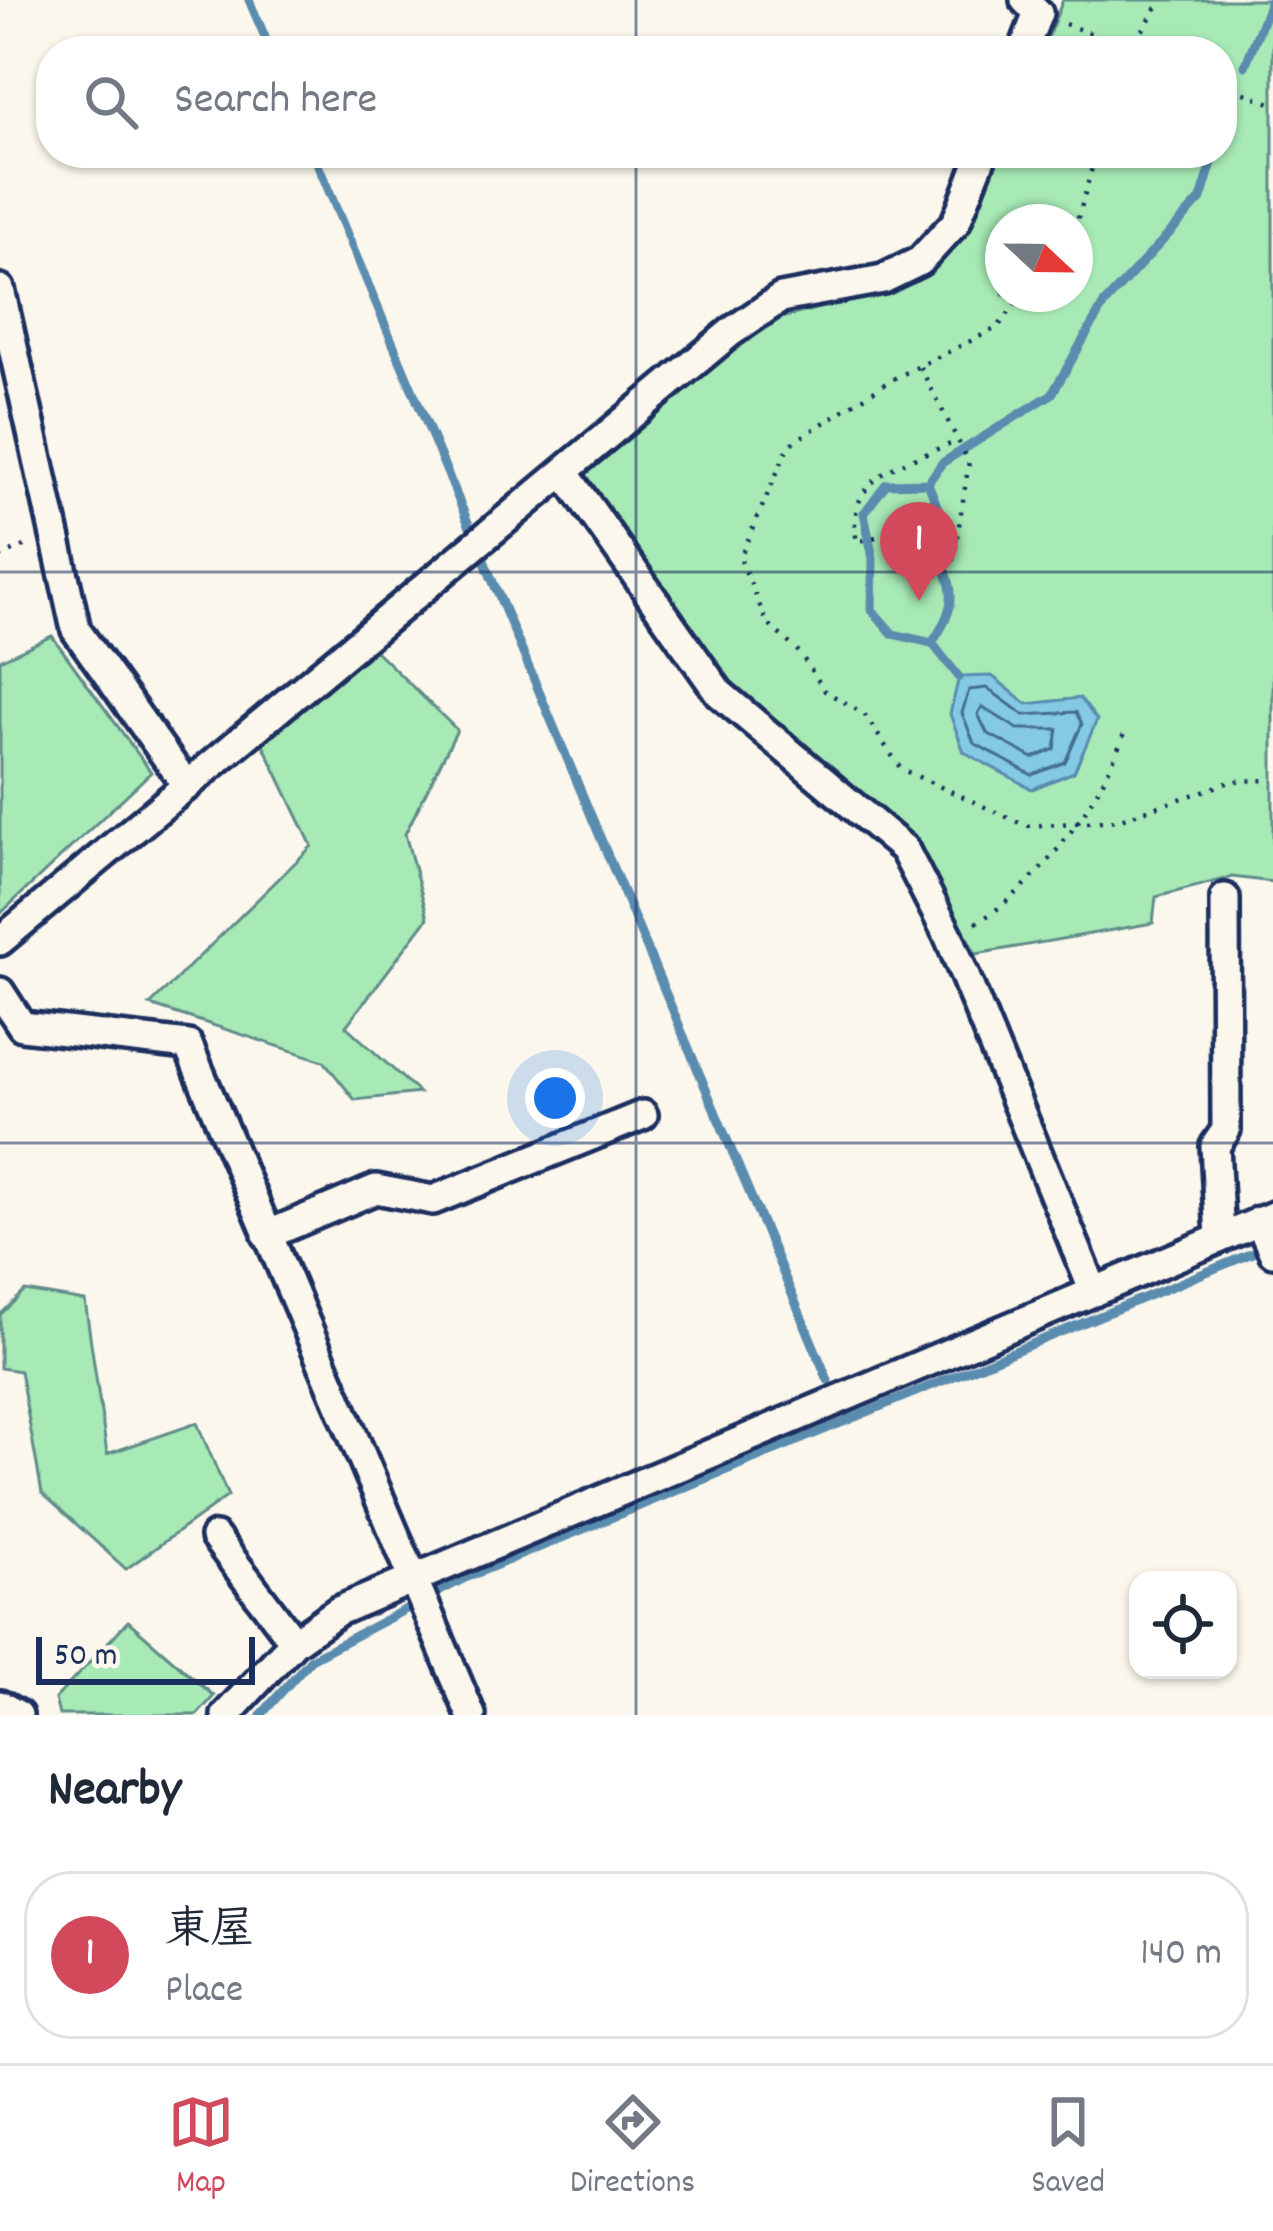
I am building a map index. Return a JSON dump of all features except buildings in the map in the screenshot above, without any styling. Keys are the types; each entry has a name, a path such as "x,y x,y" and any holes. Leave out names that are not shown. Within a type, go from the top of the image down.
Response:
{"street":[{"path":"0,941 731,332 781,298 884,279 920,261 956,222 977,168"},
{"path":"0,289 76,630 187,785"},
{"path":"564,472 718,693 904,849 949,938 1094,1292"},
{"path":"1220,1238 1215,1146 1226,1130 1225,898"},
{"path":"0,992 22,1025 188,1046 471,1715"},
{"path":"267,1234 376,1189 433,1200 643,1115"},
{"path":"226,1715 294,1642 338,1611 417,1591 1266,1219 1273,1252"},
{"path":"215,1537 294,1642"},
{"path":"0,1706 17,1715"}],"path":[{"path":"1141,36 1161,0"},
{"path":"1031,7 1100,36"},
{"path":"1237,90 1273,104"},
{"path":"1082,204 1092,168"},
{"path":"1010,312 997,328 920,367 789,446 740,558 767,623 799,652 826,691 864,714 901,769 1027,826 1118,820 1233,781 1273,779"},
{"path":"920,367 969,462 953,564 936,575"},
{"path":"876,537 857,542 852,518 859,492 879,473 958,441"},
{"path":"949,938 1006,906 1079,819 1113,770 1126,727"}],"green space":[{"path":"1063,0 1273,0 1273,882 1232,877 1156,897 1153,923 976,954 911,837 732,682 583,474 762,323 914,283 962,239 992,168 1237,168 1237,36 1048,36"},
{"path":"52,636 151,772 0,914 0,660"},
{"path":"371,646 457,730 405,834 428,918 346,1026 419,1093 355,1100 324,1061 150,1005 312,846 261,740"},
{"path":"25,1291 85,1301 107,1454 197,1423 228,1496 126,1569 42,1493 20,1371 0,1368 0,1315"},
{"path":"128,1621 214,1696 197,1715 59,1715 55,1699"}],"water":[{"path":"992,676 1027,704 1080,698 1097,720 1074,772 1032,789 964,752 950,714 959,677"}],"waterway":[{"path":"249,0 265,36"},
{"path":"1245,66 1271,0"},
{"path":"319,168 828,1380"},
{"path":"959,677 932,643 951,597 935,550 941,516 928,483 942,463 1052,394 1104,304 1201,199 1210,168"},
{"path":"928,483 886,484 864,513 873,559 872,610 893,634 932,643"},
{"path":"261,1715 311,1659 465,1578 1267,1247"}],"place":[{"name":"東屋","path":"919,601"}]}
